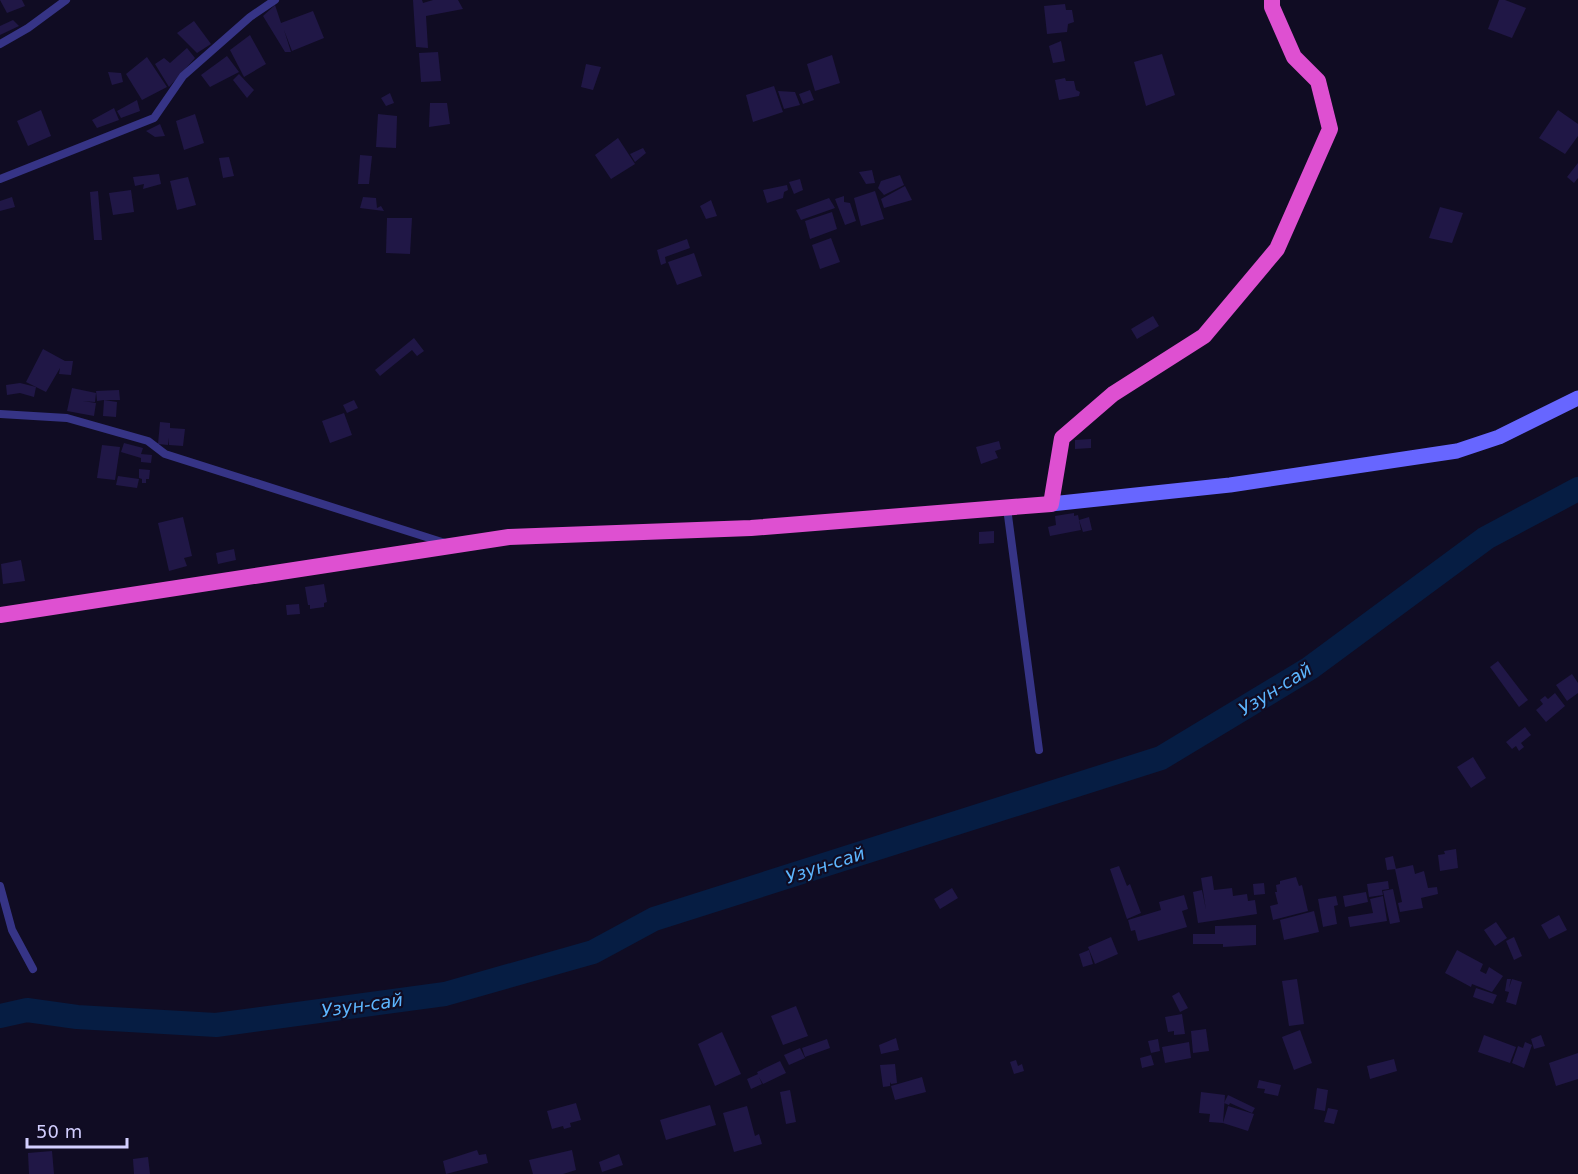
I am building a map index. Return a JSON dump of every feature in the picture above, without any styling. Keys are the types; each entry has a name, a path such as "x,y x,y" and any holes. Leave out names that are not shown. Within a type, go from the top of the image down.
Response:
{"highway":[{"path":"0,615 509,537 751,528 1051,504 1062,438 1113,394 1204,336 1277,249 1330,129 1318,81 1294,57 1272,7 1272,0"}],"main road":[{"path":"1051,504 1230,485 1457,451 1499,437 1578,398"}],"lane":[{"path":"0,44 28,28 66,0"},
{"path":"0,179 154,118 183,76 250,17 275,0"},
{"path":"0,414 67,418 128,435 148,441 165,454 454,545"},
{"path":"1007,508 1039,750"},
{"path":"0,886 12,930 33,969"}],"building":[{"path":"0,0 22,0 25,6 7,13"},
{"path":"413,0 422,0 423,3 433,0 458,0 463,9 426,16 428,48 416,47"},
{"path":"1499,0 1526,8 1512,38 1488,29"},
{"path":"1065,4 1066,10 1072,10 1074,22 1068,24 1067,32 1047,34 1044,6"},
{"path":"275,5 281,23 313,11 324,38 292,51 284,30 291,52 285,52 263,16"},
{"path":"13,20 19,26 0,35 0,26"},
{"path":"194,21 211,44 197,53 177,33"},
{"path":"250,35 266,64 244,77 230,50"},
{"path":"1061,41 1065,61 1053,63 1049,46"},
{"path":"187,48 195,58 169,87 155,64 164,58 170,63"},
{"path":"438,52 441,81 421,82 419,53"},
{"path":"1162,54 1175,95 1146,106 1134,62"},
{"path":"832,55 840,83 815,91 807,64"},
{"path":"227,56 239,72 210,87 201,75"},
{"path":"147,57 167,87 142,100 126,74"},
{"path":"586,64 601,67 593,90 581,87"},
{"path":"108,72 121,73 123,82 112,85"},
{"path":"239,74 254,90 247,98 233,80"},
{"path":"1065,78 1066,81 1074,81 1076,90 1080,92 1079,96 1059,100 1055,80"},
{"path":"774,86 783,112 753,122 746,95"},
{"path":"810,90 814,100 803,104 799,94"},
{"path":"778,91 795,92 800,105 784,109"},
{"path":"390,93 394,103 386,106 381,98"},
{"path":"137,100 140,111 121,118 117,111"},
{"path":"430,103 447,103 450,124 429,127"},
{"path":"114,108 119,120 97,128 92,120"},
{"path":"41,110 51,136 28,146 17,121"},
{"path":"1558,110 1578,124 1578,136 1565,154 1539,138"},
{"path":"195,114 204,143 184,150 176,121"},
{"path":"378,114 397,116 396,148 376,147"},
{"path":"160,124 165,136 155,137 146,131"},
{"path":"618,138 635,164 611,179 595,155"},
{"path":"643,148 646,153 635,162 630,154"},
{"path":"360,155 372,156 369,184 358,184"},
{"path":"229,157 234,176 223,178 219,158"},
{"path":"1578,163 1578,178 1574,183 1567,177"},
{"path":"872,170 875,183 866,184 859,172"},
{"path":"159,174 161,184 143,189 144,184 135,186 133,177"},
{"path":"900,175 904,185 884,195 878,188 881,181"},
{"path":"188,177 196,205 177,210 170,181"},
{"path":"800,179 803,190 794,194 789,182"},
{"path":"787,185 788,190 784,192 783,198 767,203 763,190"},
{"path":"905,186 912,200 884,208 881,199"},
{"path":"131,190 134,212 113,215 109,193"},
{"path":"98,191 102,240 94,240 90,192"},
{"path":"875,191 884,219 861,226 854,198"},
{"path":"844,196 844,202 850,203 856,221 845,225 835,199"},
{"path":"12,197 15,207 0,211 0,201"},
{"path":"363,197 376,198 377,208 381,206 384,211 360,208"},
{"path":"829,198 835,208 801,220 796,210"},
{"path":"711,200 717,216 706,219 700,206"},
{"path":"1440,207 1463,213 1452,243 1429,238"},
{"path":"832,212 837,229 810,239 805,221"},
{"path":"387,218 412,218 410,254 386,253"},
{"path":"831,238 840,262 820,269 812,245"},
{"path":"687,239 690,248 665,257 666,263 661,265 657,250"},
{"path":"694,253 702,276 677,285 668,262"},
{"path":"1153,316 1159,326 1137,339 1131,329"},
{"path":"414,338 424,351 417,356 412,350 380,376 375,370"},
{"path":"43,349 65,361 73,361 71,375 59,374 60,368 46,392 26,382"},
{"path":"20,383 36,387 34,397 20,393 7,395 6,385"},
{"path":"72,388 96,393 95,402 83,401 96,403 94,416 67,411"},
{"path":"119,390 120,400 97,401 96,391"},
{"path":"104,400 117,402 116,417 103,416"},
{"path":"354,400 358,408 347,413 343,405"},
{"path":"344,413 352,435 330,443 322,421"},
{"path":"160,422 170,423 170,428 185,429 183,446 169,445 169,438 168,445 158,444"},
{"path":"1091,439 1091,448 1075,449 1075,440"},
{"path":"999,441 1001,449 995,451 998,458 981,464 976,447"},
{"path":"124,443 143,448 141,454 152,455 151,463 141,462 141,458 121,452"},
{"path":"102,445 120,447 115,480 97,478"},
{"path":"139,469 150,470 146,483 142,483 142,479 139,478"},
{"path":"118,476 139,479 137,488 116,485"},
{"path":"1074,513 1074,516 1078,515 1081,530 1050,536 1048,527 1056,525 1055,516"},
{"path":"183,517 192,556 184,558 187,566 169,571 158,523"},
{"path":"1089,517 1092,530 1083,532 1079,520"},
{"path":"994,531 994,543 979,544 979,532"},
{"path":"234,549 236,560 218,564 216,553"},
{"path":"21,560 25,581 3,584 1,564"},
{"path":"324,584 327,602 324,603 324,607 310,609 305,587"},
{"path":"299,604 300,614 287,615 286,605"},
{"path":"1498,661 1528,700 1519,707 1490,667"},
{"path":"1572,674 1578,683 1578,693 1567,701 1556,685"},
{"path":"1555,693 1565,706 1546,722 1536,710 1543,704 1540,700 1545,696 1548,699"},
{"path":"1525,727 1531,735 1521,743 1524,747 1519,751 1516,746 1512,749 1506,742"},
{"path":"1473,757 1486,778 1471,788 1457,767"},
{"path":"1456,849 1458,868 1440,871 1438,855 1445,854 1444,851"},
{"path":"1393,856 1396,869 1387,870 1385,858"},
{"path":"1413,865 1415,874 1424,871 1428,888 1437,887 1438,894 1421,898 1423,908 1400,912 1398,903 1402,902 1395,869"},
{"path":"1119,866 1127,886 1130,884 1141,913 1127,919 1110,869"},
{"path":"1212,876 1214,890 1232,888 1233,896 1247,894 1248,901 1255,900 1257,914 1198,923 1193,892 1202,890 1206,910 1201,878"},
{"path":"1296,877 1299,886 1302,885 1308,911 1273,920 1270,906 1278,904 1276,885 1280,884 1280,881"},
{"path":"1388,881 1389,889 1382,890 1383,895 1369,897 1367,884"},
{"path":"1264,883 1265,894 1254,895 1253,884"},
{"path":"952,888 958,898 940,909 934,899"},
{"path":"1393,889 1400,922 1390,924 1383,891"},
{"path":"1366,892 1368,902 1345,907 1343,896"},
{"path":"1184,895 1188,909 1182,911 1187,927 1138,941 1135,930 1131,931 1128,920 1161,910 1159,902"},
{"path":"1336,896 1338,905 1334,906 1337,924 1323,927 1318,899"},
{"path":"1383,896 1387,921 1350,927 1348,917 1373,913 1370,899"},
{"path":"1314,911 1319,932 1284,940 1280,920"},
{"path":"1559,915 1567,930 1549,939 1541,925"},
{"path":"1496,922 1507,938 1495,946 1484,930"},
{"path":"1256,925 1256,945 1223,947 1223,944 1193,944 1193,934 1215,934 1215,926"},
{"path":"1111,937 1118,954 1095,964 1088,947"},
{"path":"1514,937 1522,956 1514,960 1506,941"},
{"path":"1089,950 1093,964 1083,967 1079,954"},
{"path":"1457,950 1483,964 1480,971 1486,974 1489,967 1503,976 1492,992 1472,984 1471,987 1445,973"},
{"path":"1297,979 1304,1024 1289,1026 1282,981"},
{"path":"1507,979 1511,979 1509,988 1512,979 1522,982 1516,1005 1506,1002 1509,992 1505,991"},
{"path":"1476,988 1497,995 1493,1004 1473,997"},
{"path":"1179,992 1188,1008 1180,1012 1172,996"},
{"path":"796,1006 808,1036 783,1045 771,1016"},
{"path":"1182,1014 1185,1034 1174,1035 1174,1031 1168,1032 1165,1017"},
{"path":"1206,1029 1209,1051 1193,1053 1191,1031"},
{"path":"1300,1030 1312,1063 1294,1070 1282,1037"},
{"path":"722,1032 741,1074 715,1086 698,1044"},
{"path":"1484,1035 1516,1047 1510,1063 1478,1052"},
{"path":"1541,1035 1545,1046 1534,1049 1531,1039"},
{"path":"896,1038 899,1050 881,1054 879,1045"},
{"path":"827,1039 830,1048 805,1057 802,1048"},
{"path":"1158,1039 1160,1051 1151,1053 1148,1041"},
{"path":"1189,1042 1191,1058 1165,1063 1162,1047"},
{"path":"1525,1042 1532,1045 1524,1068 1512,1063 1518,1046 1523,1048"},
{"path":"800,1048 805,1058 789,1065 784,1055"},
{"path":"1578,1053 1578,1079 1556,1086 1549,1063"},
{"path":"1151,1055 1154,1065 1142,1068 1140,1058"},
{"path":"1394,1059 1397,1071 1370,1079 1367,1066"},
{"path":"1016,1060 1018,1066 1022,1064 1024,1071 1014,1074 1010,1062"},
{"path":"780,1061 786,1073 763,1084 759,1077 762,1084 751,1089 747,1079"},
{"path":"895,1064 897,1083 891,1084 890,1082 890,1086 883,1087 880,1065"},
{"path":"922,1077 926,1092 895,1100 891,1086"},
{"path":"1259,1080 1281,1085 1278,1096 1264,1093 1265,1089 1257,1088"},
{"path":"1317,1088 1328,1090 1325,1111 1314,1109"},
{"path":"790,1090 796,1122 786,1124 780,1092"},
{"path":"1201,1092 1225,1095 1223,1123 1209,1122 1210,1114 1199,1113"},
{"path":"1228,1095 1255,1108 1252,1113 1230,1103 1229,1105 1224,1103"},
{"path":"576,1103 581,1120 570,1123 571,1127 564,1129 563,1126 552,1129 547,1111"},
{"path":"710,1105 716,1125 666,1140 660,1120"},
{"path":"747,1106 755,1136 759,1134 762,1144 734,1152 723,1113"},
{"path":"1228,1106 1254,1114 1248,1131 1223,1123"},
{"path":"1328,1108 1338,1110 1334,1124 1324,1122"},
{"path":"477,1150 479,1155 486,1154 488,1163 446,1174 443,1161"},
{"path":"572,1150 576,1170 563,1174 533,1174 529,1160"},
{"path":"52,1151 54,1174 29,1174 28,1153"},
{"path":"619,1154 623,1165 602,1172 599,1162"},
{"path":"148,1157 150,1174 134,1174 133,1159"}],"waterway":[{"name":"Узун-сай","path":"0,1016 27,1010 77,1017 216,1025 445,994 593,952 654,919 1161,758 1310,668 1486,538 1578,489"}]}
